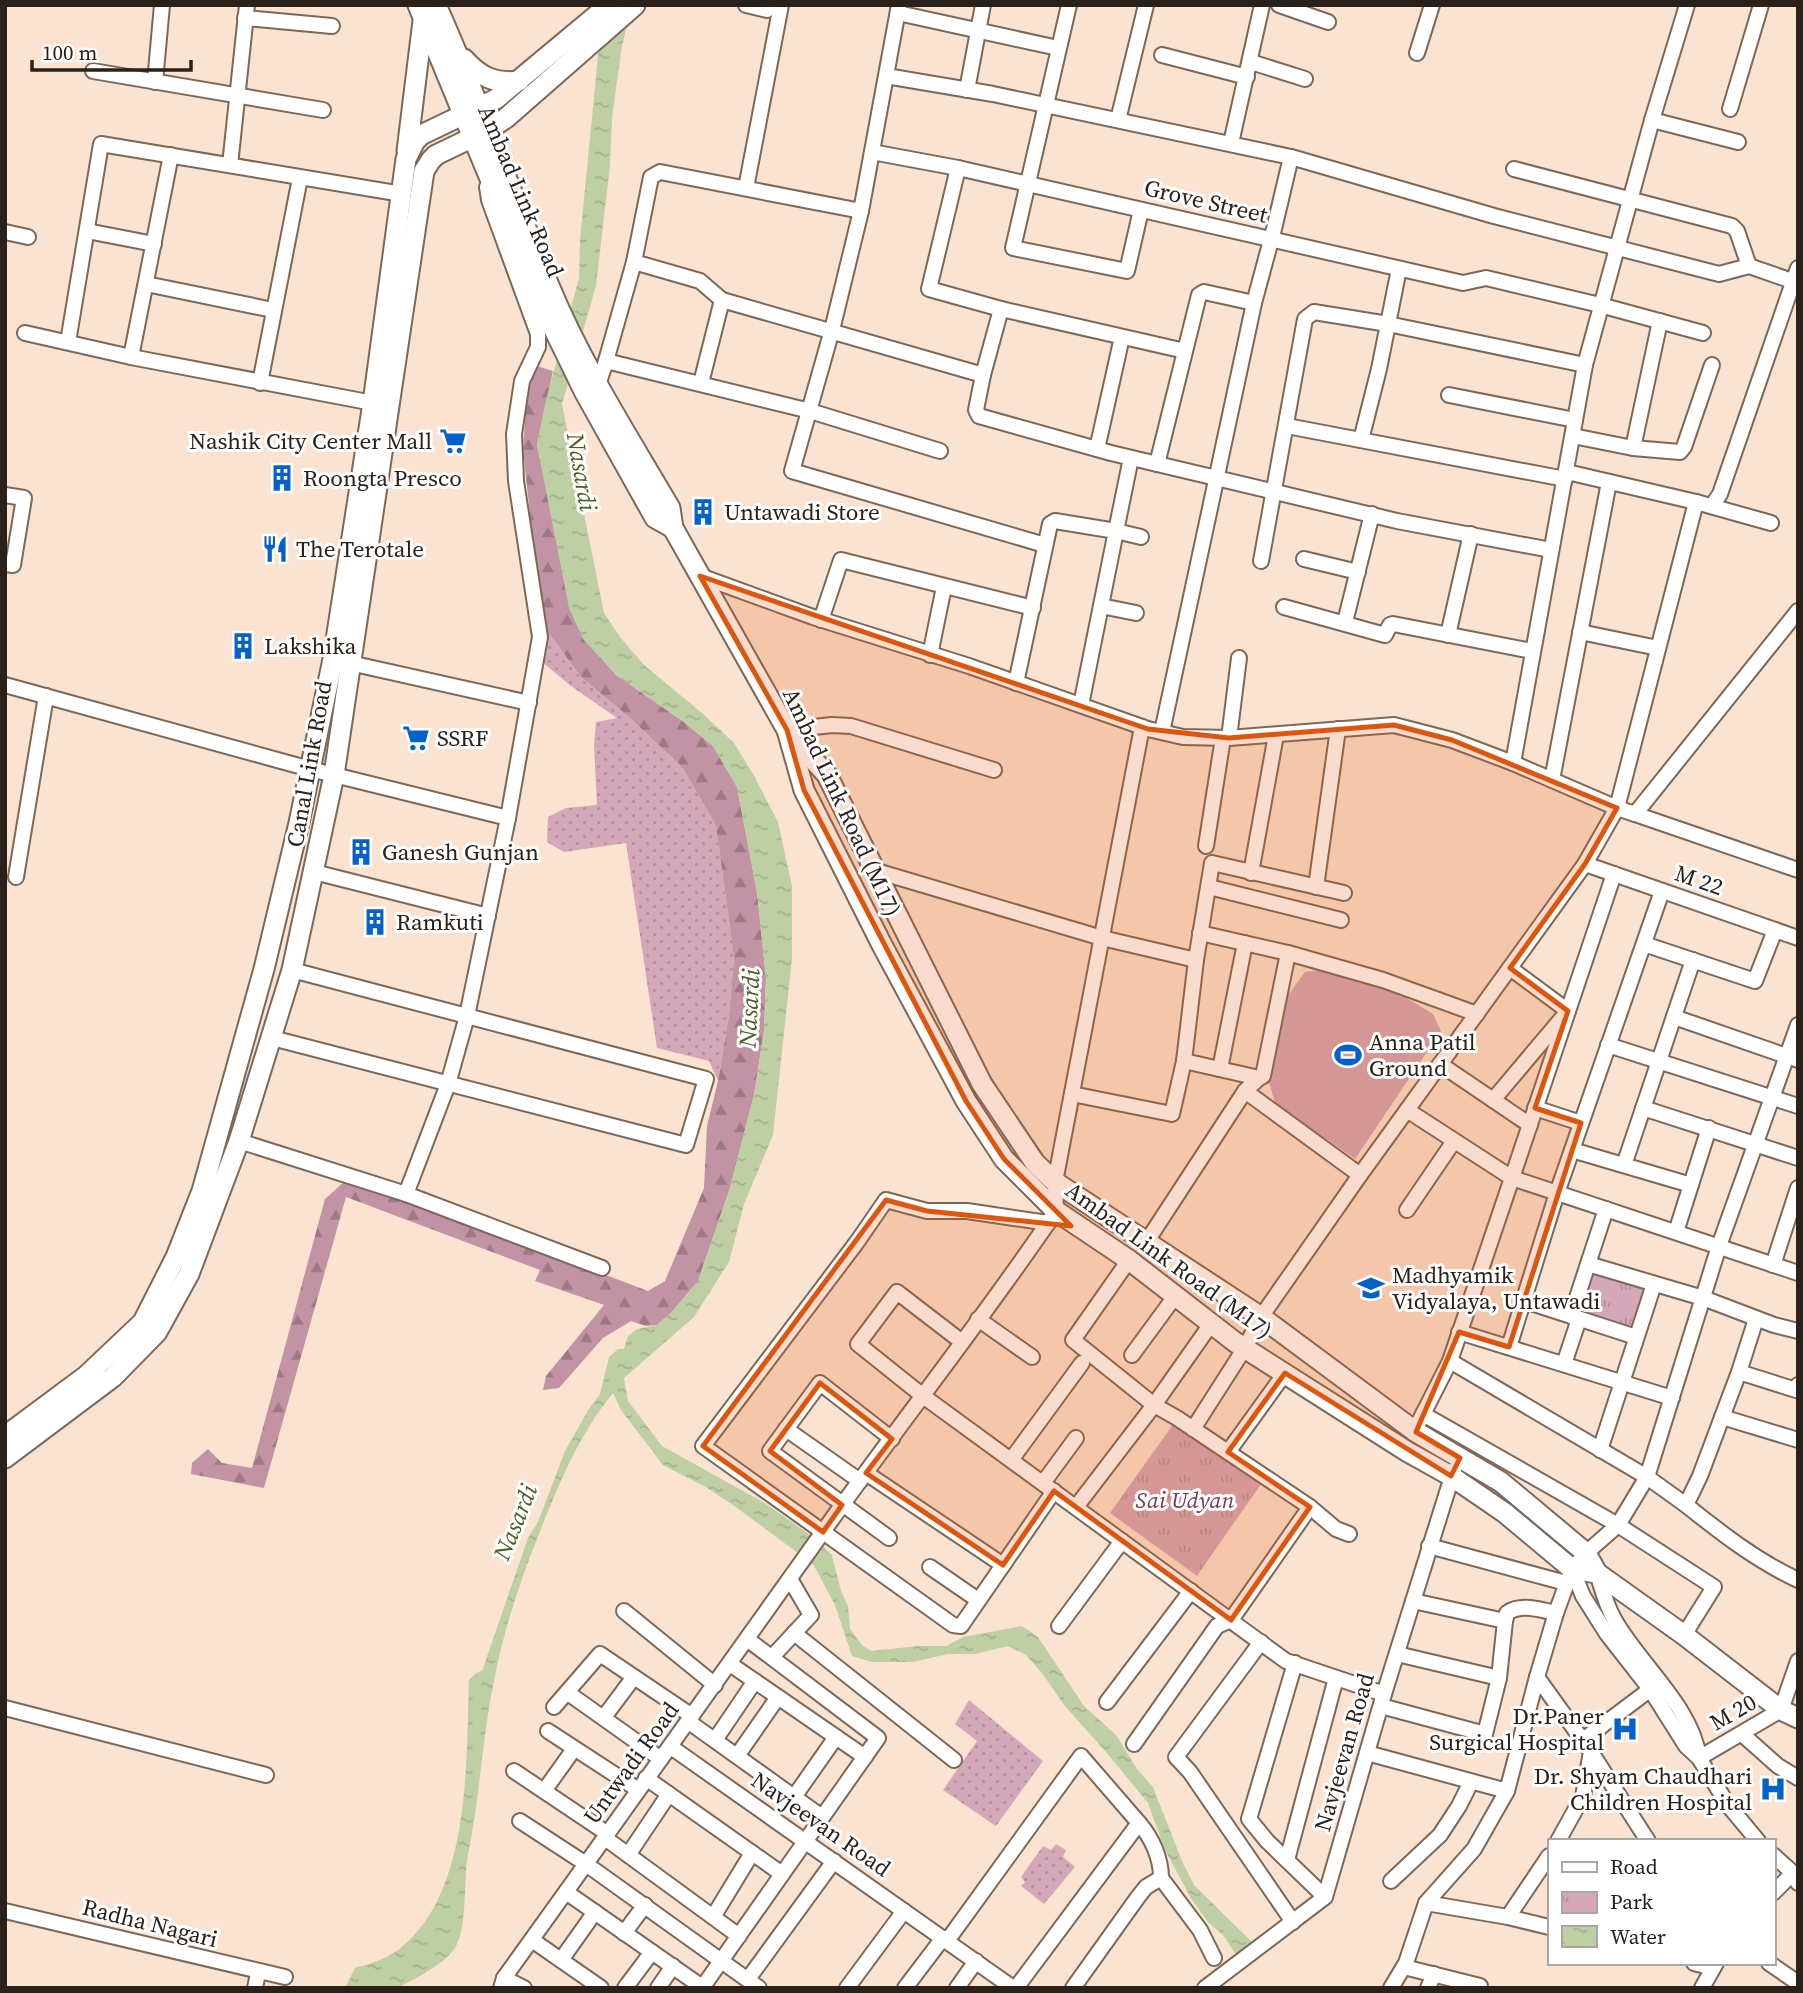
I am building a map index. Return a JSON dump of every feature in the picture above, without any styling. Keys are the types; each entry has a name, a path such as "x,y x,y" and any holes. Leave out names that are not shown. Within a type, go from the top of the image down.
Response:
{"main road":[{"name":"Canal Link Road","path":"5,1436 86,1376 143,1322 176,1257 202,1191 264,969 310,769 342,661 422,179 427,166 436,155 480,134 518,109 591,34 609,5"},
{"name":"Canal Link Road","path":"5,1458 113,1377 158,1332 189,1274 239,1141 272,1038 292,971 334,775 342,661 406,159 421,135 496,99 635,5"},
{"name":"Ambad Link Road","path":"426,10 456,50 471,111"},
{"name":"Ambad Link Road","path":"426,10 550,289 595,377"},
{"path":"406,159 426,10"},
{"path":"456,50 471,68 483,76 497,82 519,81"},
{"name":"Ambad Link Road","path":"480,134 486,171 498,212 544,309 595,377"},
{"name":"Ambad Link Road (M17)","path":"595,377 655,518 673,528 787,730 804,790 882,945 966,1101 1004,1159 1052,1217 1129,1260 1211,1324 1505,1513 1569,1576"},
{"path":"787,730 827,775 982,1084 1035,1163 1055,1182 1419,1423 1460,1458 1501,1482 1586,1553 1597,1573 1789,1714"},
{"path":"1569,1576 1597,1573"}],"street":[{"path":"155,82 162,5"},
{"path":"746,5 774,7 746,188"},
{"path":"967,90 983,5"},
{"path":"1069,5 1013,248 1127,271 1141,210"},
{"path":"1118,120 1146,5"},
{"path":"1231,143 1262,5"},
{"path":"1279,5 1328,22"},
{"path":"1417,53 1432,5"},
{"path":"1513,763 1585,365 1651,120 1687,5"},
{"path":"1730,109 1761,5"},
{"path":"1045,545 794,472 792,468 832,330 861,211 898,9 978,31 1058,48"},
{"path":"230,166 246,11 332,26"},
{"path":"1162,55 1247,77"},
{"path":"1251,62 1305,79"},
{"path":"93,71 323,110"},
{"path":"886,76 1044,105 1291,157 1494,216 1719,274 1749,266 1796,277 1720,494 1712,506"},
{"path":"1651,120 1738,142"},
{"path":"68,342 101,144 402,194"},
{"name":"Grove Street","path":"872,152 958,168 1463,284 1486,278 1600,304 1703,333"},
{"path":"131,358 171,155"},
{"path":"1162,732 1254,303 1291,157"},
{"path":"958,168 929,289 1001,309 1185,351"},
{"path":"1514,169 1732,226 1737,231 1749,266"},
{"path":"861,211 654,173 634,262 595,377 701,383 810,411 940,451"},
{"path":"260,383 300,178"},
{"path":"406,1194 448,1084 467,1016 508,818 540,637 516,481 514,434 522,381 538,347 539,338 498,212"},
{"path":"86,231 154,244"},
{"path":"5,232 28,237"},
{"path":"634,262 701,281 722,300 983,374"},
{"path":"1361,440 1399,269"},
{"path":"146,284 273,310"},
{"path":"1157,464 1200,293 1254,303"},
{"path":"701,383 722,300"},
{"path":"1001,309 983,374 976,414 1131,458 1372,514 1551,551"},
{"path":"1261,561 1306,318 1309,314 1314,312 1388,324 1585,365"},
{"path":"1633,448 1660,321"},
{"path":"25,333 131,358 373,403"},
{"path":"1097,449 1122,337"},
{"path":"1573,436 1633,448 1680,452 1712,365"},
{"path":"1449,395 1575,420"},
{"path":"1287,426 1609,482 1771,523"},
{"path":"1081,705 1131,458"},
{"path":"1552,780 1609,482"},
{"path":"5,495 24,498 13,565 5,564"},
{"path":"1193,1429 1246,1346 1261,1317 1585,864 1616,808 1696,502"},
{"path":"1345,622 1372,514"},
{"path":"1016,683 1051,524 1055,521 1141,537"},
{"path":"1448,635 1471,534"},
{"path":"1304,559 1357,572"},
{"path":"821,620 841,560 1032,608"},
{"path":"700,576 821,620 1142,727 1182,737 1226,738 1394,725 1452,740 1513,763 1616,808 1798,870"},
{"path":"930,655 944,587"},
{"path":"1101,606 1136,613"},
{"path":"1284,607 1385,635 1393,624 1532,652"},
{"path":"1635,814 1798,611"},
{"path":"1580,632 1658,648"},
{"path":"1206,846 1240,658"},
{"path":"342,661 529,703"},
{"path":"5,685 310,769 508,818"},
{"path":"16,877 46,696"},
{"path":"787,730 832,725 851,726 994,770"},
{"path":"1076,1438 1003,1565 961,1626 953,1625 821,1534 703,1446 886,1200 927,1210 1052,1217 1055,1182 1142,727"},
{"path":"1316,887 1338,729"},
{"path":"1251,873 1276,735"},
{"path":"1072,1094 1172,1114 1184,1061 1196,960 1212,863 1345,893"},
{"name":"M 22","path":"1585,864 1798,938"},
{"path":"873,870 1102,938 1196,960"},
{"path":"314,872 488,916"},
{"path":"1614,874 1450,1361 1419,1423 1618,1525 1714,1587 1684,1635"},
{"path":"1209,887 1341,920"},
{"path":"1510,1347 1557,1193 1662,891"},
{"path":"1644,944 1755,981 1775,930"},
{"path":"1200,933 1288,953 1383,980 1477,1014"},
{"path":"1220,1069 1245,943"},
{"path":"1147,1241 1245,1091 1263,1076 1288,953"},
{"path":"1624,1165 1693,960"},
{"path":"1510,968 1568,1011"},
{"path":"272,1038 686,1145 706,1079 292,971"},
{"path":"1493,1100 1568,1011"},
{"path":"1674,1017 1793,1058"},
{"path":"1391,1988 1404,1967 1426,1903 1474,1849 1507,1791 1537,1677 1569,1576 1586,1553 1618,1525 1647,1477 1719,1246 1773,1097 1793,1058 1798,1025"},
{"path":"1608,1045 1798,1106"},
{"path":"1184,1061 1259,1078"},
{"path":"1440,1064 1530,1125"},
{"path":"1245,1091 1360,1175"},
{"path":"1535,1108 1581,1123"},
{"path":"1643,1108 1798,1158"},
{"path":"1407,1110 1512,1178 1798,1273"},
{"path":"1676,1232 1709,1128"},
{"path":"239,1141 406,1194 602,1268"},
{"path":"1407,1210 1454,1141"},
{"path":"1572,1150 1691,1185"},
{"path":"1773,1265 1795,1205 1798,1188"},
{"path":"1564,1364 1588,1264 1606,1209"},
{"name":"Untwadi Road","path":"503,1983 641,1784 671,1747 821,1534 1052,1217"},
{"path":"1129,1260 1073,1340 1154,1405 1310,1507 1336,1529 1349,1534"},
{"path":"1588,1264 1703,1298 1756,1319 1798,1331"},
{"path":"1600,1450 1654,1284"},
{"path":"962,1342 897,1292 858,1344 923,1396 1286,1661 1336,1678 1383,1700 1485,1734 1499,1678 1507,1613 1512,1609 1523,1608 1556,1613"},
{"path":"1132,1355 1176,1295"},
{"path":"1525,1301 1636,1337"},
{"path":"978,1319 1032,1357"},
{"path":"1686,1505 1739,1372 1756,1319"},
{"path":"1076,1507 1154,1405 1211,1324"},
{"path":"1459,1332 1672,1398"},
{"path":"1450,1361 1647,1477 1718,1531 1770,1566 1798,1580"},
{"path":"1011,1460 1082,1363"},
{"path":"1739,1372 1797,1388"},
{"path":"1228,1452 1285,1373"},
{"path":"889,1538 770,1451 820,1383 892,1439"},
{"path":"1721,1417 1798,1440"},
{"path":"786,1429 1003,1565"},
{"name":"Navjeevan Road","path":"1325,1897 1429,1546 1451,1476 1460,1458"},
{"path":"1134,1744 1217,1626 1231,1620 1310,1507"},
{"path":"1059,1626 1122,1541"},
{"path":"1429,1546 1569,1576 1599,1621 1655,1686 1696,1740 1699,1758 1728,1805 1756,1839"},
{"path":"930,1567 978,1600"},
{"path":"1597,1573 1614,1620 1655,1686"},
{"path":"772,1657 811,1615 790,1579"},
{"path":"1107,1702 1191,1591"},
{"path":"1413,1601 1506,1621"},
{"path":"624,1611 715,1685"},
{"path":"794,1633 954,1760"},
{"path":"566,1892 702,1987 722,1960 878,1738 747,1639"},
{"path":"1261,1642 1176,1757 1190,1772 1293,1922"},
{"path":"554,1707 600,1654 822,1817"},
{"path":"1397,1654 1499,1678"},
{"name":"M 20","path":"1699,1758 1742,1734 1789,1714 1798,1661"},
{"path":"730,1664 865,1757"},
{"path":"1205,1988 1325,1897 1248,1819 1295,1664"},
{"path":"604,1717 634,1677"},
{"path":"1537,1677 1587,1746 1647,1839"},
{"path":"1287,1860 1336,1678"},
{"path":"715,1740 755,1681"},
{"path":"1559,1839 1583,1796 1587,1746 1655,1686"},
{"path":"568,1693 661,1759"},
{"path":"737,1756 778,1697"},
{"path":"5,1708 266,1775"},
{"path":"548,1731 575,1749 641,1784 669,1794 782,1874"},
{"path":"1742,1734 1778,1766 1798,1778"},
{"path":"794,1797 836,1737"},
{"name":"Navjeevan Road","path":"671,1747 1014,1988"},
{"path":"544,1791 575,1749"},
{"path":"1367,1753 1507,1791"},
{"path":"905,1988 945,1940 1080,1756 1148,1834 1161,1866 1161,1878 1200,1930 1214,1958"},
{"path":"514,1771 606,1836 738,1936"},
{"path":"1391,1881 1440,1835 1471,1782"},
{"path":"628,1855 669,1794"},
{"path":"520,1821 586,1864 754,1983 834,1861"},
{"path":"1014,1988 1139,1823"},
{"path":"713,1917 752,1853"},
{"path":"1775,1857 1796,1876 1775,1892"},
{"path":"1508,1917 1542,1878 1548,1859"},
{"path":"1073,1988 1138,1897 1161,1878"},
{"path":"1426,1903 1548,1927"},
{"path":"624,1933 645,1905"},
{"name":"Radha Nagari","path":"5,1911 258,1973 285,1977"},
{"path":"847,1988 904,1911"},
{"path":"561,1960 595,1912"},
{"path":"531,1940 601,1988"},
{"path":"625,1988 652,1952"},
{"path":"957,1988 976,1962"},
{"path":"1772,1965 1798,1983"},
{"path":"658,1988 673,1966"},
{"path":"1702,1988 1714,1966"},
{"path":"1404,1967 1431,1981 1480,1986 1479,1988"},
{"path":"255,1988 258,1973"},
{"path":"503,1983 524,1988"}],"highlighted area":[{"path":"700,576 1148,729 1229,738 1394,725 1452,740 1617,808 1585,864 1510,968 1568,1011 1535,1108 1581,1123 1509,1347 1459,1332 1416,1432 1460,1458 1451,1476 1285,1373 1228,1452 1310,1507 1231,1620 1054,1491 1003,1565 866,1473 892,1439 820,1383 770,1451 842,1505 823,1532 703,1446 886,1200 927,1211 1071,1226 1004,1159 966,1101 804,790 787,730"}],"green space":[{"path":"537,366 553,371 537,445 555,530 616,675 684,722 713,746 737,787 757,892 766,978 764,1031 754,1095 730,1188 698,1281 672,1312 657,1325 646,1326 631,1321 603,1338 559,1388 543,1390 546,1376 604,1305 535,1281 540,1270 346,1197 264,1488 191,1474 192,1463 208,1449 222,1463 252,1468 325,1199 344,1182 479,1227 648,1291 665,1281 704,1188 707,1126 729,1015 734,957 716,825 682,767 581,677 542,624 523,450 527,393"},
{"path":"542,624 581,677 682,767 716,824 734,956 729,1015 718,1081 709,1061 657,1048 626,843 564,852 547,842 548,817 566,808 597,805 594,745 596,722 617,718 542,662"},
{"name":"Anna Patil Ground","path":"1346,967 1387,986 1433,1014 1441,1031 1355,1159 1275,1103 1268,1079 1279,1008 1305,972"},
{"path":"1591,1268 1650,1287 1635,1332 1577,1314"},
{"name":"Sai Udyan","path":"1174,1423 1261,1484 1197,1576 1110,1513"},
{"path":"969,1700 1043,1761 996,1826 943,1790 977,1741 955,1724"},
{"path":"1056,1844 1066,1850 1063,1857 1075,1867 1044,1904 1021,1886 1025,1882 1021,1877 1043,1846 1051,1850"}],"water":[{"path":"603,5 631,5 612,118 610,165 596,286 562,404 604,613 644,665 734,743 778,822 792,886 792,958 773,1135 744,1204 729,1262 694,1317 624,1378 628,1401 662,1446 763,1502 809,1534 832,1555 841,1591 848,1606 850,1629 862,1645 871,1651 946,1646 963,1637 1022,1626 1038,1637 1084,1706 1116,1735 1137,1769 1153,1787 1194,1885 1252,1942 1237,1956 1223,1935 1208,1922 1192,1900 1165,1850 1148,1803 1064,1705 1026,1655 1008,1646 975,1654 948,1654 913,1662 872,1662 852,1656 835,1605 813,1564 733,1505 704,1486 663,1465 621,1410 613,1393 591,1424 563,1475 508,1623 490,1702 467,1865 464,1916 455,1948 421,1976 398,1987 345,1988 355,1968 387,1957 404,1945 426,1920 442,1891 461,1821 469,1680 482,1671 528,1538 538,1522 565,1451 600,1394 609,1357 618,1349 624,1349 628,1336 637,1329 657,1325 672,1312 698,1281 730,1188 754,1095 764,1031 766,978 757,892 737,787 713,746 684,722 616,675 583,639 569,608 537,445 545,404 579,278 580,240"}],"place":[{"name":"Nashik City Center Mall","path":"453,441"},
{"name":"Roongta Presco","path":"282,478"},
{"name":"Untawadi Store","path":"703,512"},
{"name":"The Terotale","path":"275,549"},
{"name":"Lakshika","path":"243,646"},
{"name":"SSRF","path":"416,738"},
{"name":"Ganesh Gunjan","path":"361,852"},
{"name":"Ramkuti","path":"375,922"},
{"name":"Anna Patil Ground","path":"1348,1055"},
{"name":"Madhyamik Vidyalaya, Untawadi","path":"1371,1288"},
{"name":"Dr.Paner Surgical Hospital","path":"1625,1729"},
{"name":"Dr. Shyam Chaudhari Children Hospital","path":"1773,1789"}],"water label":[{"name":"Nasardi","path":"582,472"},
{"name":"Nasardi","path":"749,1008"},
{"name":"Nasardi","path":"515,1522"}]}
